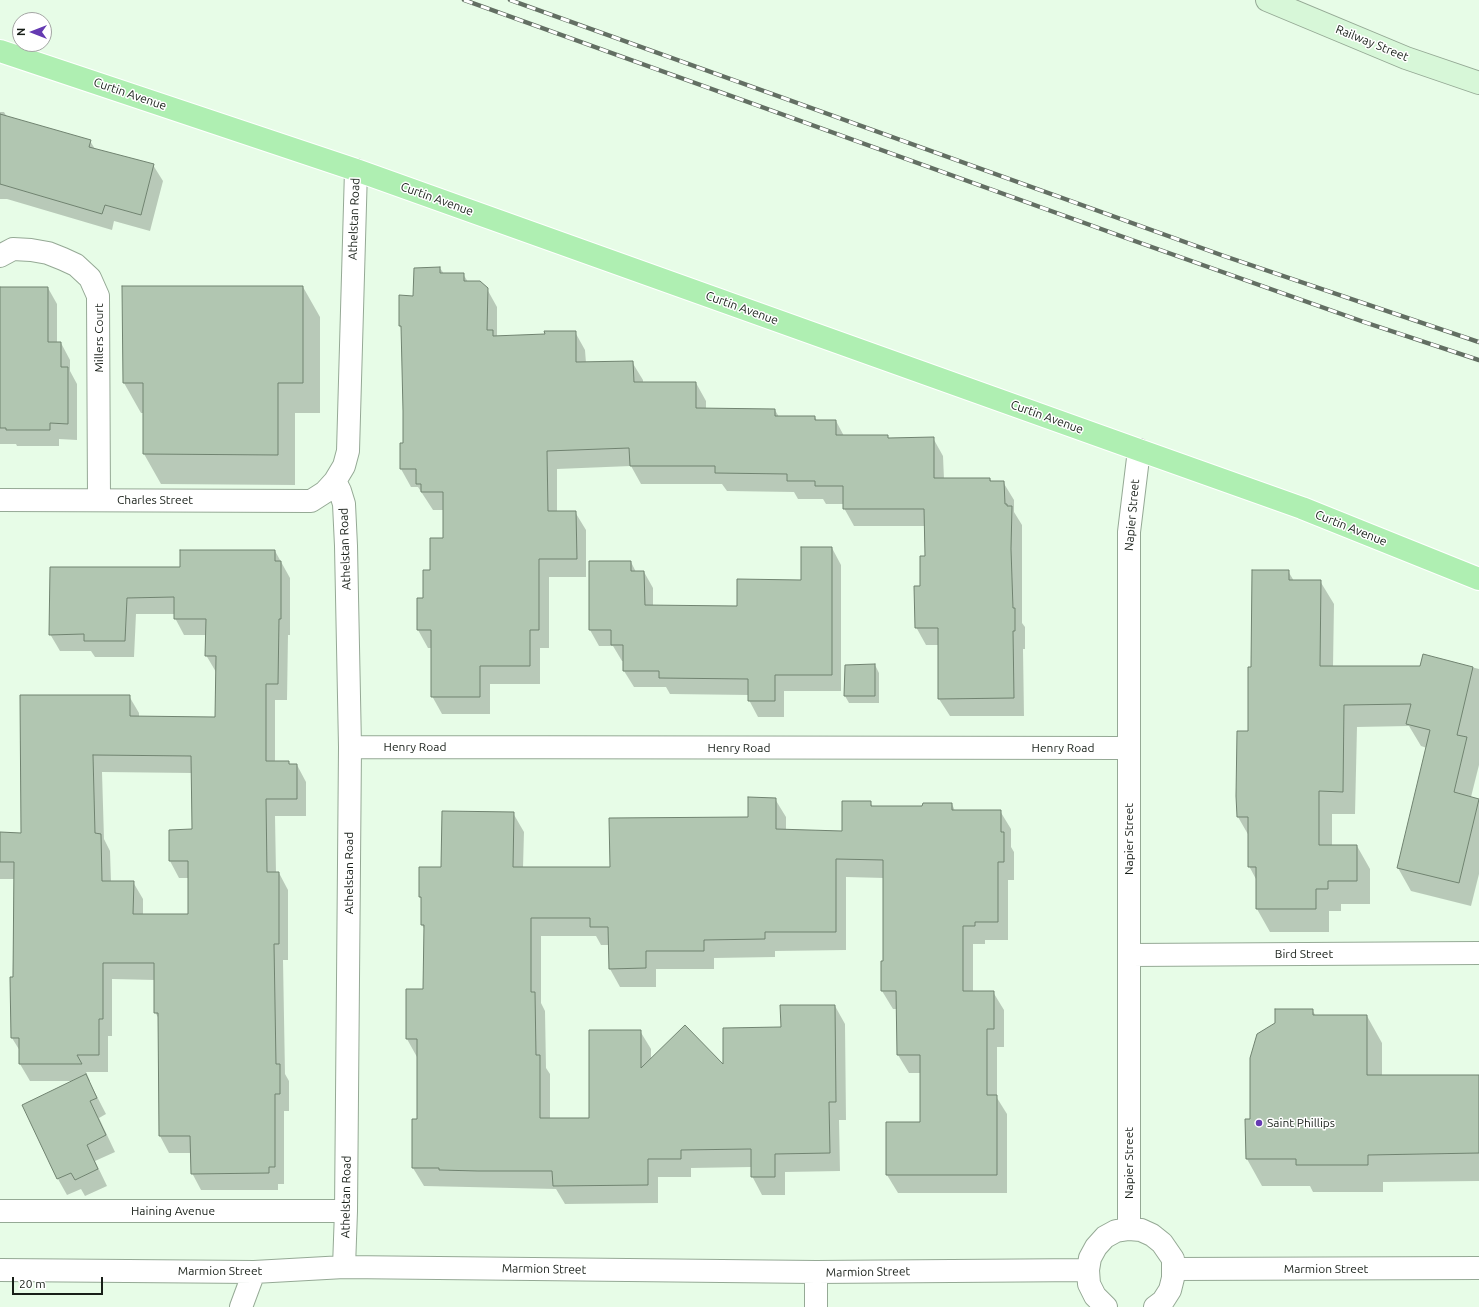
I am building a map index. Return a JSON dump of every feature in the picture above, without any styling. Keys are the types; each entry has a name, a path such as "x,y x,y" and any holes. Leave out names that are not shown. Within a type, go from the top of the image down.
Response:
{"main road":[{"name":"Curtin Avenue","path":"0,51 356,170 1302,508 1479,579"}],"street":[{"name":"Railway Street","path":"1267,0 1406,58 1479,83"},
{"name":"Athelstan Road","path":"311,501 325,492 335,481 344,466 348,451 356,170"},
{"name":"Millers Court","path":"0,256 14,249 48,253 63,259 76,265 90,278 98,296 99,499"},
{"name":"Napier Street","path":"1129,1229 1129,532 1139,450"},
{"name":"Athelstan Road","path":"335,481 344,504 350,747 346,1211 344,1267"},
{"name":"Charles Street","path":"0,500 99,499 311,501"},
{"name":"Henry Road","path":"350,747 1129,748"},
{"name":"Bird Street","path":"1130,955 1479,953"},
{"name":"Haining Avenue","path":"0,1212 346,1211"},
{"path":"1106,1307 1095,1296 1089,1284 1088,1270 1090,1258 1096,1247 1105,1237 1116,1231 1129,1229 1141,1230 1152,1235 1162,1243 1173,1259 1173,1278 1170,1290 1163,1301 1155,1307"},
{"name":"Marmion Street","path":"0,1270 254,1272 344,1267 816,1272 1088,1270"},
{"name":"Marmion Street","path":"1173,1269 1479,1268"},
{"path":"241,1307 254,1272"},
{"path":"816,1272 816,1307"}],"building":[{"path":"0,114 91,140 89,147 154,164 141,215 105,205 102,214 0,184"},
{"path":"440,267 440,273 464,273 464,281 480,281 488,288 487,330 493,330 493,336 545,334 544,331 576,331 576,362 633,361 634,382 696,382 696,408 775,409 775,416 815,416 815,420 836,420 836,435 888,435 888,438 934,437 934,478 990,478 990,481 1004,481 1005,504 1007,504 1007,506 1012,506 1011,549 1013,608 1015,608 1015,631 1013,631 1014,698 938,699 938,628 915,628 914,586 920,586 920,556 925,556 924,509 843,509 843,486 815,486 815,481 787,481 787,474 715,473 715,466 630,466 629,448 547,451 548,511 576,511 577,559 539,559 539,630 530,630 530,666 480,666 480,697 431,697 431,630 417,630 417,598 423,598 423,570 430,570 430,538 443,538 443,492 421,492 421,484 416,484 416,469 400,469 400,443 403,443 403,411 399,295 413,296 414,268"},
{"path":"122,286 303,286 303,383 278,383 278,455 143,454 143,383 123,383"},
{"path":"0,287 48,287 48,342 61,342 61,367 68,367 68,424 50,423 50,430 6,430 6,428 0,428"},
{"path":"801,547 832,547 832,675 775,675 775,701 748,701 748,679 659,678 659,671 623,671 623,645 611,645 611,630 589,630 589,561 631,561 631,571 644,571 645,605 737,606 737,579 801,580"},
{"path":"180,550 275,550 275,561 281,561 281,619 279,619 278,684 266,684 266,761 289,761 289,764 297,764 297,799 266,799 267,872 279,872 279,944 274,944 276,1064 280,1064 280,1094 275,1094 275,1167 269,1167 269,1173 191,1174 190,1136 159,1136 158,1013 154,1013 154,963 103,963 103,1019 99,1019 99,1055 77,1055 82,1064 19,1064 19,1038 11,1038 10,977 13,977 14,862 0,862 0,832 21,833 20,695 130,695 130,716 215,717 216,656 205,656 206,619 174,619 174,597 127,598 125,641 84,641 84,634 49,635 50,567 180,567","holes":["93,755 191,756 192,829 169,830 169,861 188,861 188,914 133,914 134,881 102,881 101,834 95,833"]},
{"path":"1252,570 1289,570 1289,580 1321,580 1320,666 1420,666 1423,654 1473,667 1457,735 1467,737 1454,792 1479,799 1459,883 1397,868 1430,730 1406,724 1411,704 1344,705 1343,792 1319,791 1319,845 1357,845 1357,881 1328,881 1328,889 1316,889 1316,909 1256,909 1256,867 1248,867 1248,817 1237,817 1236,796 1237,731 1248,731 1248,667 1251,667"},
{"path":"875,664 875,696 844,696 845,665"},
{"path":"748,797 776,798 776,829 842,831 842,801 871,801 871,806 922,806 923,803 952,803 952,810 1001,810 1001,832 1004,832 1004,862 998,862 998,922 975,922 975,926 963,926 963,991 994,991 994,1029 987,1029 987,1095 997,1095 997,1175 886,1175 886,1122 920,1122 920,1055 897,1055 896,991 881,991 881,961 883,961 883,860 836,859 836,932 765,932 765,939 704,940 704,951 646,951 646,968 609,969 608,927 590,927 590,918 531,918 531,992 535,992 536,1055 540,1055 540,1118 589,1118 589,1030 641,1030 641,1068 685,1025 723,1064 723,1028 781,1027 780,1005 835,1005 836,1102 829,1102 830,1153 775,1154 775,1177 751,1177 751,1149 681,1150 681,1159 648,1159 648,1185 553,1186 552,1171 478,1171 439,1170 439,1168 412,1168 412,1119 417,1119 417,1039 406,1039 406,989 423,989 424,925 421,925 419,867 441,867 442,811 514,812 513,867 610,867 609,818 748,817"},
{"path":"1275,1009 1313,1009 1313,1015 1367,1015 1367,1075 1479,1075 1479,1153 1368,1155 1368,1165 1296,1165 1296,1159 1246,1159 1245,1119 1250,1119 1250,1058 1257,1034 1275,1023"},
{"path":"86,1074 97,1098 90,1101 106,1135 87,1145 98,1169 75,1180 71,1173 57,1179 22,1105"}],"railway":[{"path":"464,0 1129,239 1364,322 1479,360"},
{"path":"510,0 1224,256 1479,342"}],"place":[{"name":"Saint Phillips","path":"1259,1123"}]}
